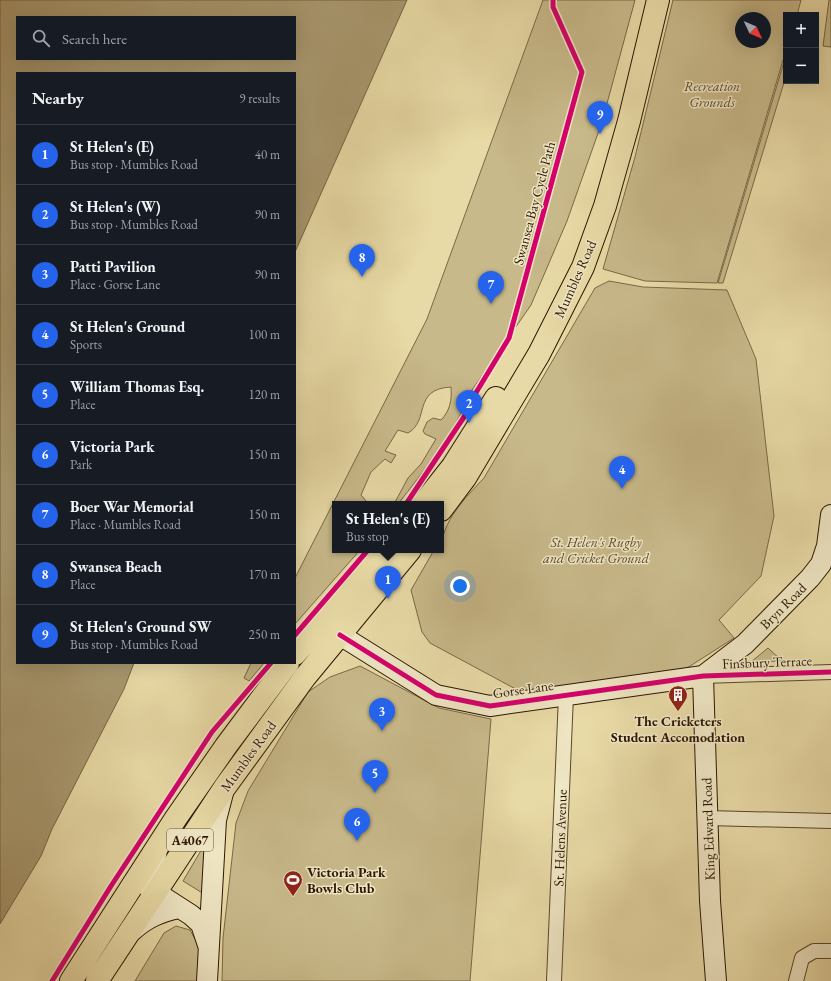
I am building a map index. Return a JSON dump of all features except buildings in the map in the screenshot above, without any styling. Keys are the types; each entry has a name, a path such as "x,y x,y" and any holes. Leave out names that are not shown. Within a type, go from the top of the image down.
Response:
{"main road":[{"name":"Mumbles Road","path":"577,263 620,118 647,0"},
{"name":"Mumbles Road","path":"444,506 465,478 533,351 605,206 629,121 658,0"},
{"name":"Mumbles Road","path":"425,501 453,466 533,351"},
{"path":"296,653 383,553"},
{"name":"Mumbles Road","path":"100,977 156,884 305,676 408,553"},
{"name":"Mumbles Road","path":"115,915 226,746 287,664"},
{"name":"A4067","path":"71,981 115,915"}],"street":[{"name":"Bryn Road","path":"703,676 746,644 810,578 820,564 827,546 831,515"},
{"name":"Gorse Lane","path":"340,635 436,695 490,706 703,676"},
{"name":"Finsbury Terrace","path":"703,676 831,672"},
{"name":"King Edward Road","path":"703,676 710,901 716,981"},
{"name":"St. Helens Avenue","path":"554,981 566,695"},
{"path":"207,981 216,820 225,788"},
{"path":"707,818 831,821"},
{"path":"158,848 156,884 179,908 191,915 201,924 210,948"},
{"path":"156,884 211,912"},
{"path":"115,915 156,884"},
{"path":"126,936 145,919 162,912 179,908"},
{"path":"796,981 802,958 814,951 831,951"}],"green space":[{"path":"543,0 635,0 602,122 567,221 531,305 470,393 456,422 438,451 400,501 396,501 408,478 421,464 436,439 425,434 423,431 427,422 433,418 441,420 446,413 451,401 451,387 439,389 431,393 426,399 419,421 415,428 408,433 398,430 385,451 396,455 391,463 385,459 371,472 361,495 366,501 334,501 427,319"},
{"name":"Recreation Grounds","path":"673,0 801,0 798,12 783,12 783,60 717,283 645,281 603,269 635,157"},
{"path":"829,0 831,0 831,47 823,46"},
{"path":"783,65 784,84 723,283 718,283"},
{"name":"St. Helen's Rugby and Cricket Ground","path":"609,281 643,287 727,290 756,359 774,516 761,576 719,620 734,638 687,668 523,693 430,643 422,632 411,590 432,553 444,553 444,533 450,520 462,502 484,478 595,288"},
{"path":"332,505 332,553 357,553 296,623 296,576"},
{"path":"768,648 781,660 746,666"},
{"path":"251,664 263,664 249,681 244,678"},
{"path":"360,666 439,708 491,719 470,981 222,981 223,938 236,823 248,791 308,692 330,677"},
{"path":"206,842 204,894 183,881"},
{"path":"176,926 190,930 200,948 199,981 135,981 164,933"}],"shaded area":[{"path":"0,0 407,0 296,250 296,72 16,72 16,664 134,664 124,689 52,829 41,856 0,924"}],"cycle path":[{"name":"Swansea Bay Cycle Path","path":"408,501 470,408 474,396 509,338 582,72 553,7 553,0"},
{"path":"296,634 365,553"},
{"path":"340,635 436,695 490,706 703,676 831,672"},
{"path":"52,981 111,886 212,732 270,664"}],"place":[{"name":"St Helen's Ground SW","path":"600,134"},
{"name":"Swansea Beach","path":"362,277"},
{"name":"Boer War Memorial","path":"491,304"},
{"name":"St Helen's (W)","path":"469,423"},
{"name":"St Helen's Ground","path":"622,489"},
{"name":"St Helen's (E)","path":"388,599"},
{"name":"The Cricketers Student Accomodation","path":"678,712"},
{"name":"Patti Pavilion","path":"382,731"},
{"name":"William Thomas Esq.","path":"375,793"},
{"name":"Victoria Park","path":"357,841"},
{"name":"Victoria Park Bowls Club","path":"293,897"}]}
